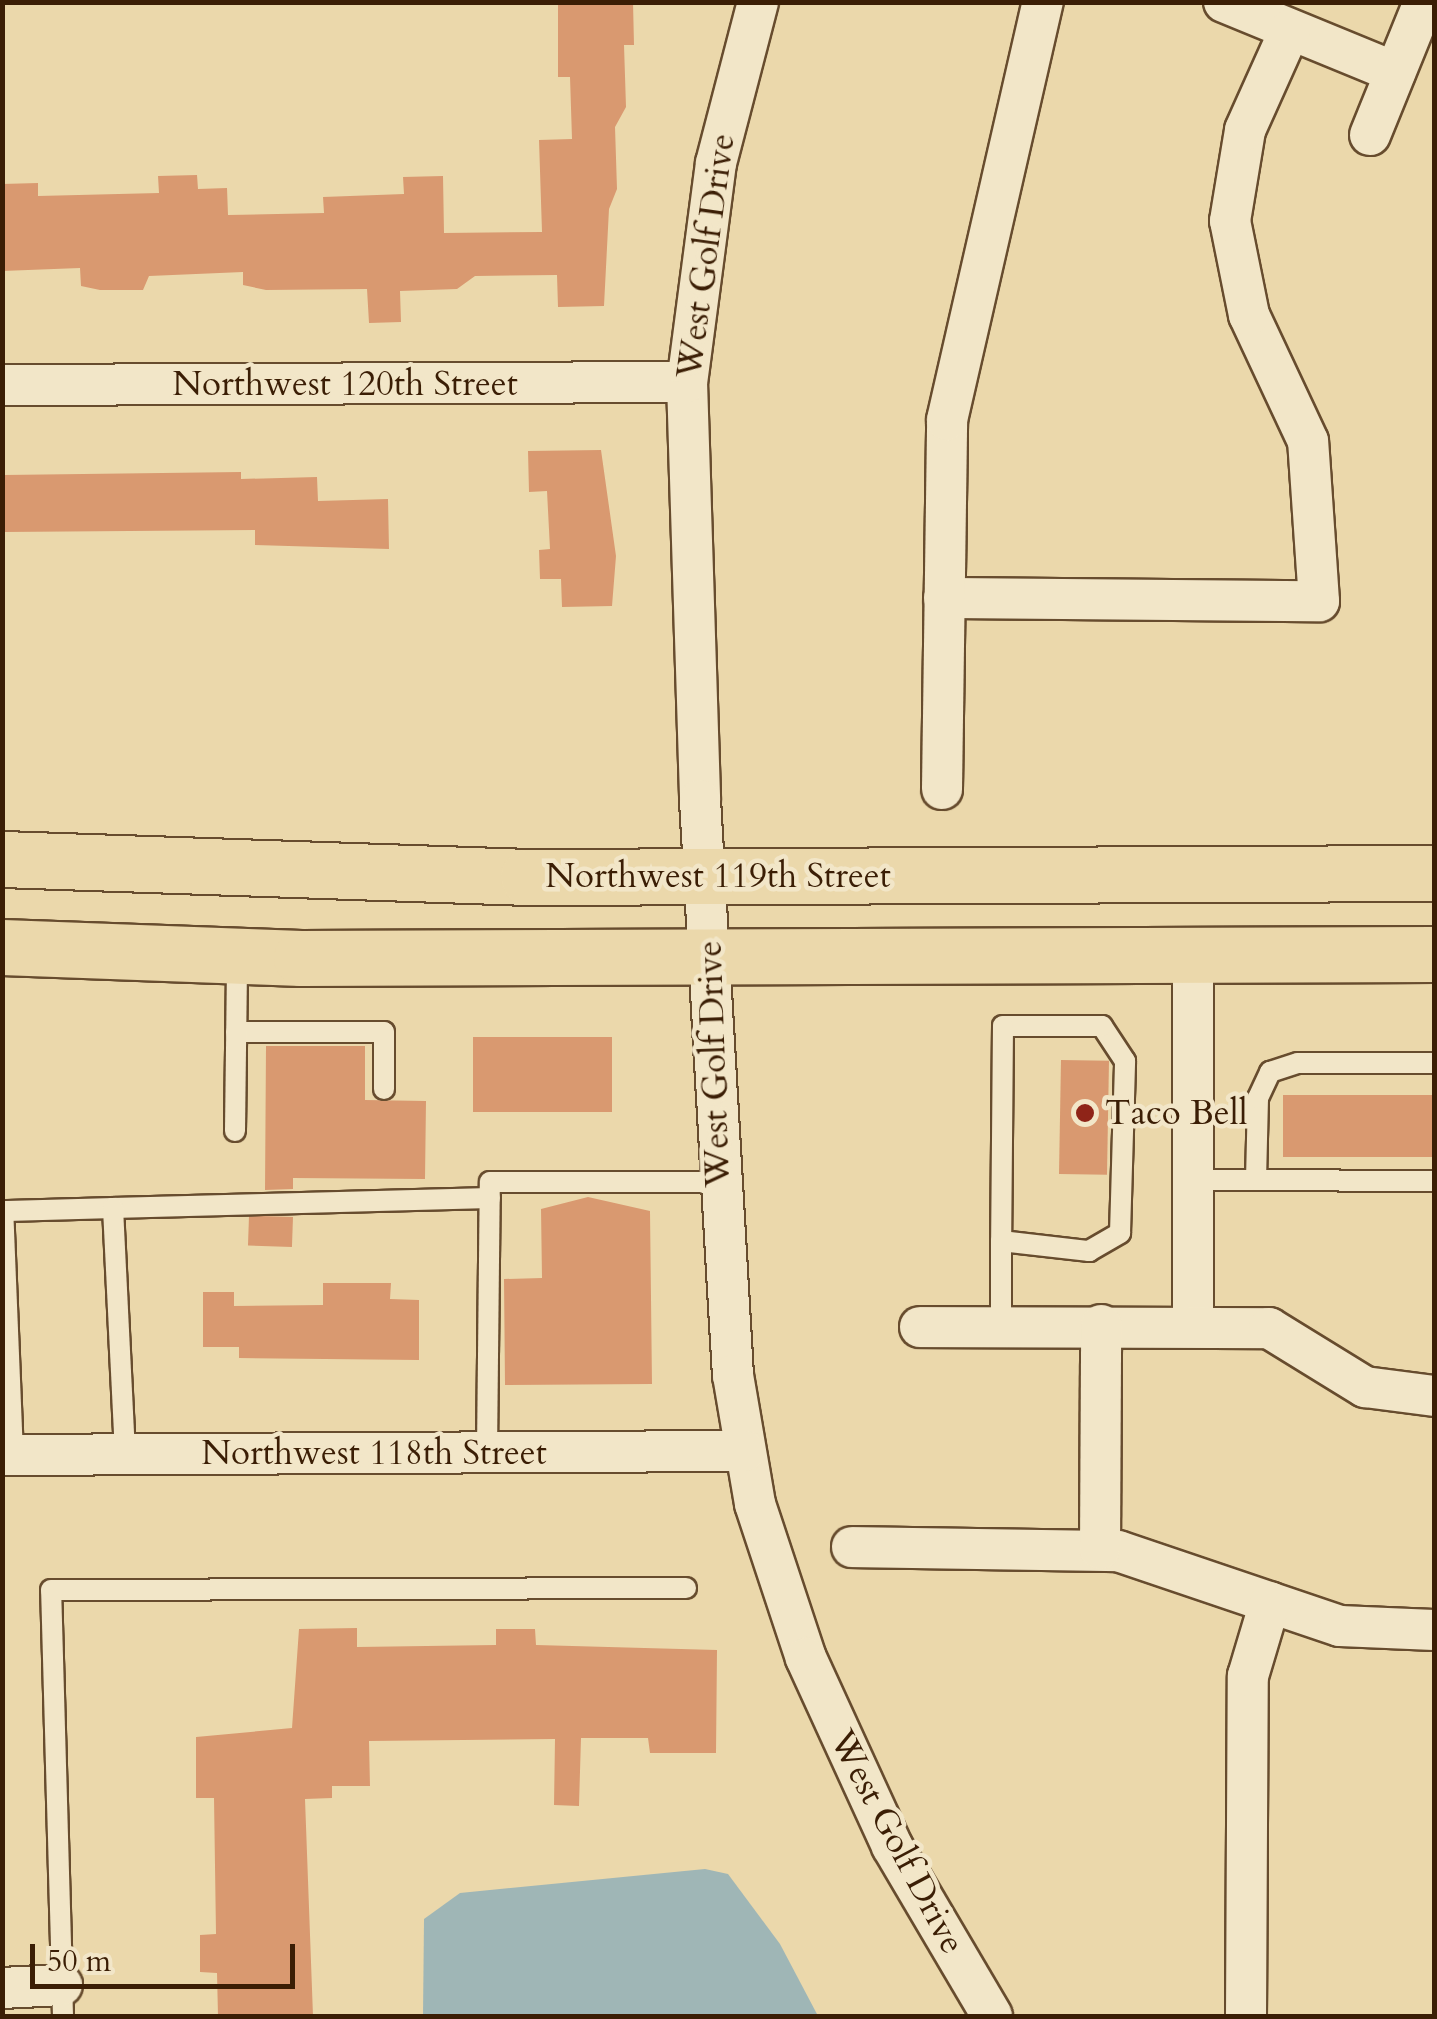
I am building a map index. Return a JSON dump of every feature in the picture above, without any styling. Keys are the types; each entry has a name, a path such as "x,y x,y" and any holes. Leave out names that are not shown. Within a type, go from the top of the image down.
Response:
{"highway":[{"name":"Northwest 119th Street","path":"2,859 334,874 1434,874"},
{"path":"2,947 238,958 1434,954"}],"street":[{"name":"West Golf Drive","path":"758,2 716,162 687,382 718,1182 744,1451 786,1600 857,1777 992,2016"},
{"path":"942,789 947,420 1043,2"},
{"path":"1224,2 1395,72"},
{"path":"1370,136 1424,2"},
{"path":"944,598 1319,600 1308,442 1248,315 1230,221 1245,130 1290,30"},
{"name":"Northwest 120th Street","path":"2,385 687,382"},
{"path":"1192,956 1192,1325"},
{"path":"1100,1549 1102,1325"},
{"path":"920,1327 1269,1328 1365,1387 1434,1396"},
{"name":"Northwest 118th Street","path":"8,1455 744,1451"},
{"path":"852,1547 1100,1549 1139,1555 1360,1629 1434,1630"},
{"path":"1246,2016 1248,1676 1270,1602"},
{"path":"2,1988 62,2001"}],"lane":[{"path":"235,1131 238,958"},
{"path":"1000,1242 1098,1249 1120,1233 1126,1207 1118,1043 1090,1023 1003,1026 1000,1242 1001,1326"},
{"path":"236,1032 384,1032 384,1089"},
{"path":"1256,1180 1258,1098 1270,1072 1298,1063 1434,1063"},
{"path":"1192,1180 1434,1182"},
{"path":"487,1452 490,1182 718,1182"},
{"path":"8,1455 3,1211 490,1198"},
{"path":"113,1208 125,1454"},
{"path":"62,2001 51,1590 686,1588"}],"water":[{"path":"705,1869 728,1874 780,1944 818,2016 423,2016 424,1919 460,1893"}],"building":[{"path":"558,2 633,2 634,45 624,45 626,107 615,127 617,189 609,209 604,306 558,307 557,275 475,276 457,289 400,291 401,322 369,323 367,289 266,290 243,285 243,272 149,276 143,290 100,290 81,286 80,268 2,271 2,184 38,183 38,196 159,193 158,176 197,175 198,189 227,188 228,215 324,213 323,197 404,194 403,177 443,176 444,233 542,232 539,140 572,139 570,77 558,77"},
{"path":"601,450 616,556 612,606 562,607 561,579 540,579 539,550 550,549 547,491 529,492 528,451"},
{"path":"241,472 241,479 317,477 318,501 388,499 389,549 255,545 255,530 4,532 4,475"},
{"path":"473,1037 612,1037 612,1112 473,1112"},
{"path":"266,1046 365,1046 365,1100 426,1101 425,1179 293,1178 293,1189 265,1190"},
{"name":"Taco Bell","path":"1061,1060 1109,1061 1107,1175 1059,1174"},
{"path":"1283,1095 1434,1095 1434,1157 1283,1157"},
{"path":"588,1197 650,1211 652,1384 505,1385 504,1279 542,1278 541,1209"},
{"path":"249,1215 293,1217 292,1247 248,1245"},
{"path":"323,1283 391,1283 390,1299 419,1300 419,1360 239,1358 239,1347 203,1347 203,1292 234,1292 234,1306 323,1305"},
{"path":"357,1628 357,1647 496,1645 496,1629 535,1629 536,1645 717,1650 716,1753 650,1753 648,1738 581,1738 579,1806 554,1805 555,1739 369,1741 370,1786 332,1786 332,1798 305,1799 313,2016 218,2016 217,1973 200,1972 200,1935 216,1934 214,1798 196,1798 196,1737 292,1728 299,1629"}],"place":[{"name":"Taco Bell","path":"1085,1113"}]}
